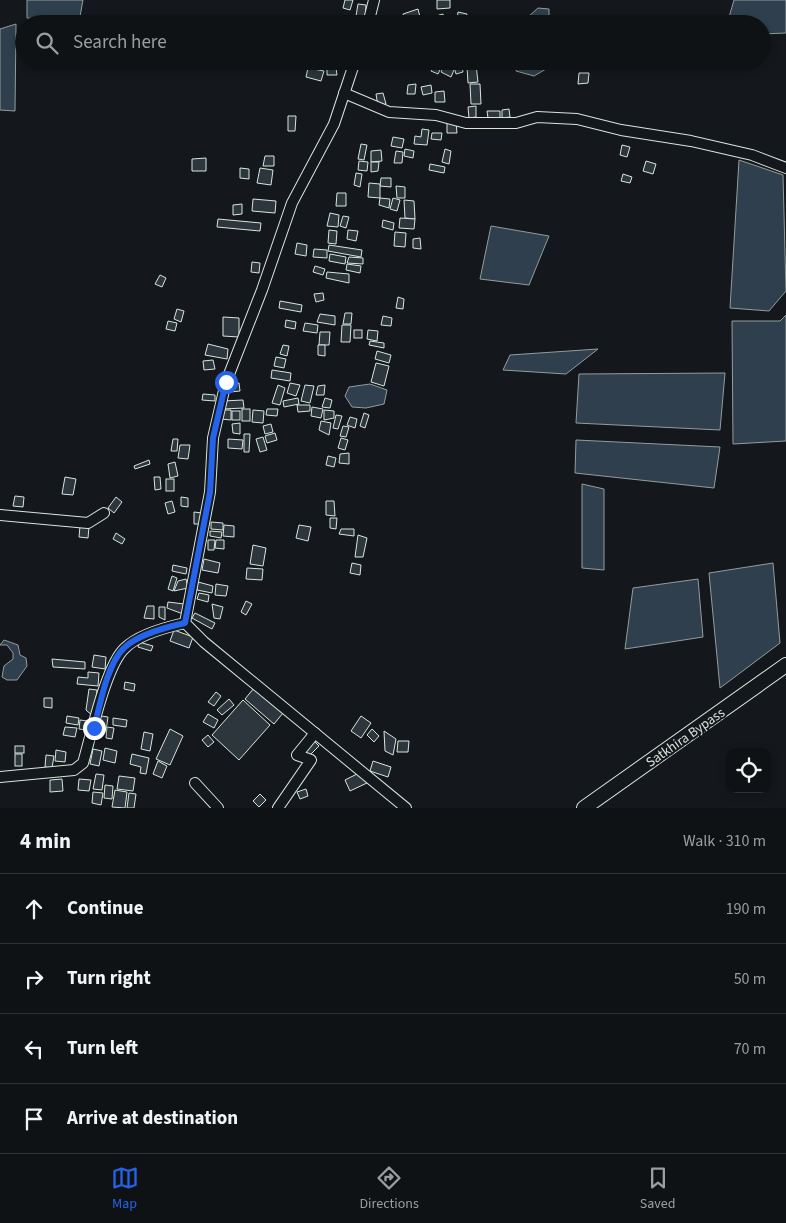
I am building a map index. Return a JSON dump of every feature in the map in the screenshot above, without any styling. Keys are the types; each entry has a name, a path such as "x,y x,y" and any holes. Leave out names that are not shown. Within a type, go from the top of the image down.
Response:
{"highway":[{"name":"Satkhira Bypass","path":"584,808 786,666"}],"street":[{"path":"370,15 374,0"},
{"path":"185,623 210,492 213,438 226,382 262,290 292,203 334,124 353,70"},
{"path":"344,93 389,112 436,115 466,123 516,123 537,117 577,119 621,130 692,141 752,155 786,168"},
{"path":"0,515 88,524 104,513"},
{"path":"185,623 204,642 406,808"},
{"path":"0,777 74,770 79,767 83,763 112,669 124,648 144,637 185,623"},
{"path":"278,808 310,760 297,755 315,733"},
{"path":"195,783 218,808"}],"water":[{"path":"27,0 83,0 80,15 27,15"},
{"path":"734,0 786,0 786,33 771,34 771,15 730,15"},
{"path":"538,8 549,9 549,15 530,15"},
{"path":"15,24 15,111 0,110 0,29"},
{"path":"516,70 544,70 534,76"},
{"path":"739,160 783,175 786,291 769,311 730,308"},
{"path":"491,226 549,236 529,285 480,279"},
{"path":"786,315 786,441 733,444 732,321 780,321"},
{"path":"598,349 566,374 503,370 510,355"},
{"path":"725,373 720,430 576,423 579,374"},
{"path":"370,384 387,390 384,404 366,408 352,407 345,396 349,387"},
{"path":"576,440 720,447 714,488 575,473"},
{"path":"582,484 604,489 604,570 582,568"},
{"path":"773,563 780,643 720,688 709,573"},
{"path":"698,579 703,637 625,649 633,588"},
{"path":"4,640 18,645 20,655 26,658 27,666 17,680 7,680 2,677 4,666 13,659 13,653 7,645 0,645"}],"building":[{"path":"345,0 353,0 350,10 343,8"},
{"path":"437,0 450,0 450,8 437,9"},
{"path":"358,4 366,5 365,15 356,15"},
{"path":"418,9 420,15 403,15"},
{"path":"458,12 467,14 467,15 458,15"},
{"path":"308,70 324,71 321,81 306,77"},
{"path":"327,70 336,70 337,75 327,75"},
{"path":"432,70 440,70 438,74"},
{"path":"442,70 454,70 451,77 441,72"},
{"path":"455,70 463,70 463,72 456,74"},
{"path":"467,70 477,70 478,82 468,83"},
{"path":"579,73 589,73 588,83 578,84"},
{"path":"416,84 415,94 407,94 408,85"},
{"path":"470,84 480,84 481,104 471,104"},
{"path":"431,85 432,93 423,95 421,87"},
{"path":"444,91 445,102 435,102 435,92"},
{"path":"383,93 386,104 378,106 376,94"},
{"path":"476,106 476,117 469,118 468,107"},
{"path":"509,109 510,117 502,118 502,110"},
{"path":"487,111 500,111 500,118 488,118"},
{"path":"288,116 296,116 295,131 288,131"},
{"path":"456,122 457,133 447,133 447,123"},
{"path":"422,129 429,130 427,145 414,144 415,136 421,137"},
{"path":"432,133 442,133 441,140 431,139"},
{"path":"393,137 404,139 402,148 391,146"},
{"path":"361,144 367,145 364,160 358,159"},
{"path":"622,145 630,147 627,157 620,155"},
{"path":"405,149 414,151 413,158 404,156"},
{"path":"445,149 451,151 449,164 442,162"},
{"path":"381,150 382,161 371,162 371,151"},
{"path":"396,151 403,152 402,163 394,163"},
{"path":"265,156 274,156 274,166 263,166"},
{"path":"206,158 206,171 192,171 192,159"},
{"path":"359,161 368,162 367,171 358,170"},
{"path":"646,161 656,164 653,174 643,171"},
{"path":"371,162 379,162 378,171 371,172"},
{"path":"430,164 445,167 444,173 429,170"},
{"path":"240,168 249,169 249,179 240,178"},
{"path":"260,168 273,170 271,185 257,183"},
{"path":"356,173 362,174 360,187 354,185"},
{"path":"623,174 632,177 630,183 621,181"},
{"path":"381,178 391,178 391,187 380,186"},
{"path":"369,183 380,184 380,198 368,197"},
{"path":"396,186 405,187 405,198 397,198"},
{"path":"337,193 346,193 346,206 336,206"},
{"path":"380,198 390,199 389,208 379,205"},
{"path":"393,198 400,200 397,211 390,209"},
{"path":"253,199 276,201 275,213 252,211"},
{"path":"404,200 414,201 415,219 405,218"},
{"path":"242,204 242,214 233,215 233,205"},
{"path":"330,213 339,215 338,227 327,226"},
{"path":"343,216 349,217 346,228 340,226"},
{"path":"400,218 415,219 414,229 399,228"},
{"path":"218,219 261,223 260,231 217,227"},
{"path":"383,220 394,223 393,230 382,227"},
{"path":"329,230 337,231 336,244 328,243"},
{"path":"348,230 358,231 356,241 347,239"},
{"path":"395,232 406,233 405,247 394,246"},
{"path":"420,238 421,249 413,248 413,239"},
{"path":"297,243 307,245 306,256 295,254"},
{"path":"329,245 362,250 361,257 328,251"},
{"path":"314,249 327,250 327,258 313,257"},
{"path":"330,254 346,257 345,264 329,261"},
{"path":"349,257 363,258 363,264 347,263"},
{"path":"252,262 260,263 259,273 251,272"},
{"path":"347,264 361,266 360,273 346,270"},
{"path":"315,266 325,269 323,275 313,272"},
{"path":"327,272 349,274 349,283 326,278"},
{"path":"160,275 166,278 162,287 155,284"},
{"path":"323,293 324,300 316,302 314,294"},
{"path":"398,297 404,299 403,309 396,308"},
{"path":"280,301 302,305 301,312 279,308"},
{"path":"177,309 184,311 181,322 174,319"},
{"path":"345,313 352,313 351,324 343,324"},
{"path":"320,314 335,316 335,325 317,322"},
{"path":"383,316 392,318 391,326 381,325"},
{"path":"223,317 239,318 239,337 223,336"},
{"path":"286,320 296,322 295,329 285,327"},
{"path":"168,321 177,323 175,331 166,329"},
{"path":"305,323 318,325 317,333 303,331"},
{"path":"342,325 351,325 350,342 341,342"},
{"path":"354,330 362,330 362,338 354,338"},
{"path":"368,330 378,331 377,341 367,339"},
{"path":"320,332 330,332 329,345 319,345"},
{"path":"370,341 384,343 384,348 369,345"},
{"path":"208,344 228,349 227,359 205,355"},
{"path":"283,345 289,346 287,356 280,354"},
{"path":"318,345 325,345 325,356 318,355"},
{"path":"377,351 391,355 389,363 375,359"},
{"path":"276,357 286,359 284,368 274,366"},
{"path":"213,360 215,369 204,370 203,361"},
{"path":"376,363 389,366 384,386 371,382"},
{"path":"272,370 291,373 290,381 271,378"},
{"path":"239,383 240,391 230,392 229,384"},
{"path":"290,383 300,385 296,396 287,393"},
{"path":"278,385 285,388 280,405 272,403"},
{"path":"305,385 314,386 310,403 301,401"},
{"path":"325,385 324,395 316,395 318,386"},
{"path":"203,394 215,395 215,401 202,400"},
{"path":"298,398 299,404 284,407 283,401"},
{"path":"325,398 332,400 330,408 322,407"},
{"path":"243,400 244,408 223,409 223,401"},
{"path":"297,405 310,405 310,411 298,412"},
{"path":"312,407 323,409 321,418 311,416"},
{"path":"242,409 250,409 250,421 242,421"},
{"path":"267,409 278,409 277,416 266,415"},
{"path":"221,410 231,410 231,420 221,419"},
{"path":"253,410 264,411 263,423 252,422"},
{"path":"324,410 334,411 334,418 324,420"},
{"path":"232,411 240,411 240,420 232,420"},
{"path":"364,413 369,415 365,428 360,426"},
{"path":"336,415 342,416 338,429 333,428"},
{"path":"350,417 357,419 355,428 347,425"},
{"path":"321,421 331,423 329,435 319,430"},
{"path":"240,423 240,434 233,433 232,424"},
{"path":"271,424 273,432 265,434 263,426"},
{"path":"343,426 349,427 346,437 340,436"},
{"path":"275,433 277,440 267,443 265,436"},
{"path":"244,434 250,434 249,452 244,452"},
{"path":"263,437 267,450 260,452 256,439"},
{"path":"341,438 348,440 345,450 338,448"},
{"path":"173,439 178,439 177,451 171,451"},
{"path":"228,439 243,440 242,449 228,448"},
{"path":"180,445 190,445 188,459 178,458"},
{"path":"349,453 349,464 339,463 340,454"},
{"path":"328,456 336,458 334,467 326,465"},
{"path":"149,460 150,464 135,469 134,466"},
{"path":"175,462 178,476 170,478 168,464"},
{"path":"65,477 76,479 73,495 62,494"},
{"path":"154,477 160,477 161,489 155,490"},
{"path":"166,479 174,479 174,491 166,491"},
{"path":"15,496 24,497 23,507 13,506"},
{"path":"116,497 122,502 114,513 108,508"},
{"path":"181,497 188,498 188,507 181,506"},
{"path":"172,501 175,512 168,514 165,503"},
{"path":"326,501 334,501 335,516 326,515"},
{"path":"194,512 202,513 201,524 194,524"},
{"path":"330,518 337,518 336,529 330,528"},
{"path":"211,522 223,523 223,530 211,529"},
{"path":"224,525 234,526 234,537 223,536"},
{"path":"299,525 311,527 308,541 296,538"},
{"path":"80,526 89,527 88,538 79,537"},
{"path":"341,529 354,529 354,536 339,534"},
{"path":"210,531 222,532 221,538 210,536"},
{"path":"116,533 125,539 122,544 113,539"},
{"path":"358,535 367,538 363,557 355,557"},
{"path":"208,540 215,540 214,550 208,550"},
{"path":"216,540 224,540 224,549 215,548"},
{"path":"253,545 266,548 263,566 250,564"},
{"path":"204,559 220,563 218,573 202,570"},
{"path":"352,563 361,565 360,575 350,573"},
{"path":"173,565 187,568 186,574 172,571"},
{"path":"247,568 263,569 262,580 246,579"},
{"path":"172,576 177,578 173,591 168,589"},
{"path":"186,579 188,588 174,591 178,581"},
{"path":"198,582 213,586 212,593 197,590"},
{"path":"216,584 228,586 226,596 215,595"},
{"path":"199,593 209,595 208,602 197,599"},
{"path":"246,601 252,604 246,615 241,612"},
{"path":"168,602 184,604 183,614 167,608"},
{"path":"212,604 223,607 220,619 214,618"},
{"path":"147,606 154,606 154,619 144,618"},
{"path":"159,607 165,607 165,620 159,617"},
{"path":"195,613 215,623 212,629 192,618"},
{"path":"174,630 193,637 189,648 170,641"},
{"path":"139,642 153,646 151,651 138,647"},
{"path":"94,655 106,657 105,669 92,667"},
{"path":"52,659 85,662 85,669 53,667"},
{"path":"88,672 99,673 98,686 77,684 78,677 88,678"},
{"path":"125,682 135,684 134,691 124,689"},
{"path":"254,688 283,713 274,724 245,699"},
{"path":"89,689 97,690 94,717 86,710"},
{"path":"216,692 221,696 214,706 208,702"},
{"path":"44,698 52,698 52,708 44,707"},
{"path":"229,699 234,705 222,715 217,710"},
{"path":"243,700 270,725 239,760 212,735"},
{"path":"208,714 218,720 214,728 203,722"},
{"path":"67,716 79,718 78,725 66,723"},
{"path":"101,716 108,717 106,731 99,730"},
{"path":"361,716 371,723 361,738 351,731"},
{"path":"113,718 127,720 126,727 113,725"},
{"path":"80,720 88,721 86,730 79,729"},
{"path":"65,727 77,728 75,737 63,735"},
{"path":"107,727 114,728 112,739 106,738"},
{"path":"170,729 183,736 170,765 156,759"},
{"path":"372,729 379,736 374,742 367,735"},
{"path":"384,731 396,739 393,755 385,751"},
{"path":"144,732 153,734 150,751 141,749"},
{"path":"208,735 214,742 208,747 202,740"},
{"path":"313,740 319,746 309,756 303,751"},
{"path":"398,741 409,741 408,752 397,752"},
{"path":"15,746 24,746 24,753 15,753"},
{"path":"105,748 117,751 115,763 103,760"},
{"path":"93,749 102,751 99,766 90,764"},
{"path":"56,750 66,752 65,762 55,761"},
{"path":"15,754 22,754 22,766 15,766"},
{"path":"132,754 149,758 146,774 140,773 141,767 130,764"},
{"path":"46,755 54,756 52,768 45,767"},
{"path":"158,761 167,766 162,778 153,774"},
{"path":"373,761 391,767 388,777 370,771"},
{"path":"359,773 369,782 350,791 345,780"},
{"path":"96,774 104,775 102,790 93,789"},
{"path":"119,776 135,778 133,791 117,789"},
{"path":"62,779 63,791 50,792 50,780"},
{"path":"79,779 91,780 89,791 78,790"},
{"path":"105,785 113,786 112,799 104,798"},
{"path":"306,789 308,796 300,799 297,792"},
{"path":"115,790 127,792 125,808 112,807"},
{"path":"93,792 103,793 101,805 92,803"},
{"path":"129,793 136,794 134,808 127,808"},
{"path":"260,794 266,800 259,807 253,801"}],"route":[{"path":"94,728 112,669 124,648 144,637 185,623 200,555 210,492 213,438 226,382"}]}
